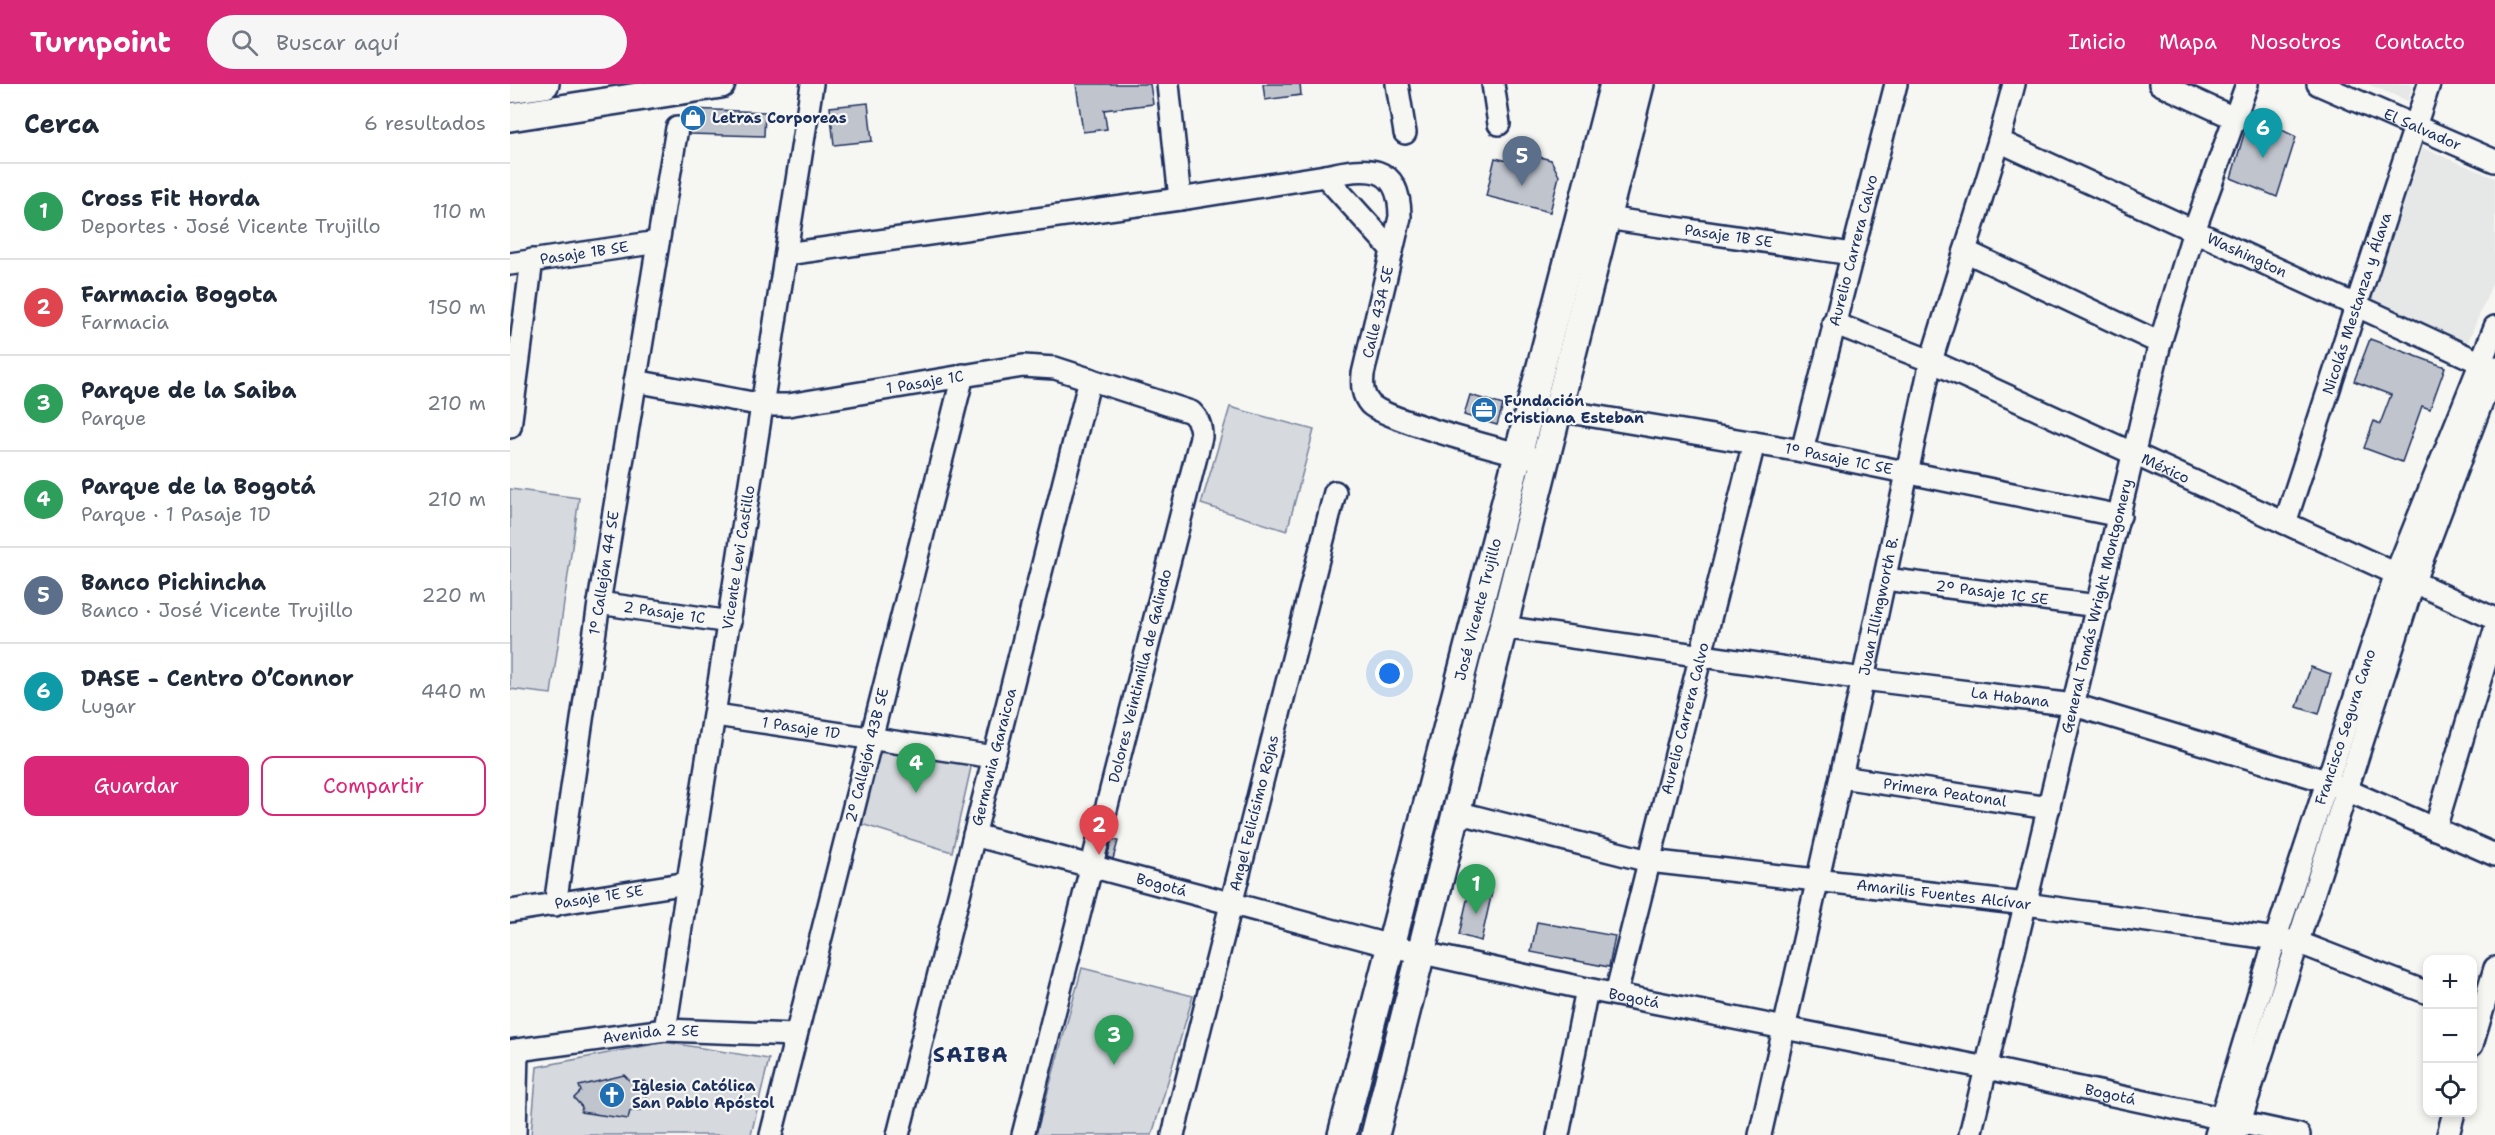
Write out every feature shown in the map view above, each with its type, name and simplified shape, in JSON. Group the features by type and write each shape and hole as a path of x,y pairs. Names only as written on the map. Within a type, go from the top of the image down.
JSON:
{"main road":[{"path":"510,89 545,84"},
{"path":"510,117 721,84"},
{"name":"José Vicente Trujillo","path":"1375,1135 1503,627 1532,458 1614,84"},
{"name":"José Vicente Trujillo","path":"1342,1135 1391,946 1532,458 1557,410 1640,84"}],"street":[{"name":"Vicente Levi Castillo","path":"665,1030 716,716 812,84"},
{"path":"1168,84 1180,199"},
{"path":"1397,84 1405,134"},
{"path":"1493,84 1499,124"},
{"name":"Aurelio Carrera Calvo","path":"1802,451 1896,84"},
{"name":"Juan Illingworth B.","path":"1760,1135 1886,579 1931,361 1999,141 2014,84"},
{"path":"2160,84 2234,118"},
{"name":"General Tomás Wright Montgomery","path":"1970,1135 2160,343 2194,231 2247,84"},
{"name":"El Salvador","path":"2318,84 2495,161"},
{"name":"Nicolás Mestanza y Álava","path":"2285,523 2429,84"},
{"name":"1º Callejón 44 SE","path":"555,905 599,603 677,128"},
{"name":"Washington","path":"1999,141 2491,367"},
{"path":"786,254 1180,199 1358,169 1369,169 1385,177 1394,186 1398,195 1400,218 1392,250"},
{"path":"1325,176 1392,250"},
{"name":"Pasaje 1B SE","path":"1606,219 1852,254"},
{"name":"Pasaje 1B SE","path":"510,264 658,242"},
{"name":"Calle 43A SE","path":"1392,250 1363,374 1365,395 1371,405 1380,412 1532,458"},
{"path":"1965,251 2160,343"},
{"path":"510,428 532,260"},
{"name":"México","path":"1833,323 1931,361 2495,619"},
{"name":"Francisco Segura Cano","path":"2228,1128 2275,940 2326,781 2404,577 2491,367 2495,327"},
{"name":"1 Pasaje 1C","path":"635,381 763,405 788,405 963,375 1041,366 1090,379 1191,412 1201,426"},
{"name":"2º Callejón 43B SE","path":"771,1135 963,375"},
{"name":"Germania Garaicoa","path":"898,1135 1090,379"},
{"name":"1° Pasaje 1C SE","path":"1557,410 1802,451 2120,516"},
{"name":"Dolores Veintimilla de Galindo","path":"1023,1135 1201,438 1201,426"},
{"name":"Aurelio Carrera Calvo","path":"1616,994 1754,443"},
{"name":"Angel Felicísimo Rojas","path":"1173,1135 1335,492"},
{"name":"Francisco Segura Cano","path":"2228,1128 2297,942 2347,789 2404,577"},
{"name":"2° Pasaje 1C SE","path":"1886,579 2098,606"},
{"name":"2 Pasaje 1C","path":"599,603 730,621"},
{"name":"La Habana","path":"1503,627 1863,679 2074,705 2326,781 2495,855"},
{"path":"2435,829 2495,630"},
{"name":"1 Pasaje 1D","path":"716,716 994,757"},
{"name":"Primera Peatonal","path":"1841,777 2049,808"},
{"name":"Amarilis Fuentes Alcívar","path":"1456,812 1649,861 2026,904 2297,942 2423,991"},
{"name":"Bogotá","path":"974,835 1421,953 1587,989 1987,1068 2228,1128 2299,1135"},
{"name":"Pasaje 1E SE","path":"510,911 688,883"},
{"path":"2477,1031 2495,968"},
{"path":"1558,1135 1587,989"},
{"name":"Avenida 2 SE","path":"514,1051 665,1030 795,1035"},
{"path":"514,1051 515,1135"},
{"path":"2448,1135 2453,1117"}],"shaded area":[{"path":"2368,84 2413,84 2408,101"},
{"path":"2423,148 2495,178 2495,277 2468,342 2371,300"},
{"path":"1230,407 1314,430 1287,531 1201,504"},
{"path":"510,489 579,498 551,694 510,689"},
{"path":"880,749 972,763 952,852 858,823"},
{"path":"1082,968 1193,996 1152,1135 1036,1135"},
{"path":"665,1042 769,1059 751,1135 531,1135 537,1067"}],"building":[{"path":"1076,84 1150,84 1153,104 1104,110 1107,129 1083,132"},
{"path":"1263,84 1300,84 1301,95 1265,100"},
{"path":"868,103 872,141 834,145 830,107"},
{"path":"689,109 765,112 764,136 689,134"},
{"path":"2250,114 2296,137 2277,197 2231,178"},
{"path":"1524,153 1551,160 1559,176 1550,212 1486,196 1495,158 1521,164"},
{"path":"2370,339 2445,367 2430,409 2422,406 2402,462 2364,448 2374,421 2380,424 2391,395 2354,381"},
{"name":"Fundación Cristiana Esteban","path":"1470,395 1503,405 1497,425 1464,415"},
{"path":"2311,667 2331,674 2319,714 2297,707"},
{"path":"1112,839 1118,841 1113,859 1107,857"},
{"path":"1470,887 1492,892 1481,941 1459,935"},
{"path":"1537,922 1615,936 1609,967 1531,952"},
{"name":"Iglesia Católica San Pablo Apóstol","path":"624,1075 631,1082 645,1081 648,1109 630,1111 628,1119 581,1112 582,1107 574,1098 581,1091 579,1086"}],"place":[{"name":"Letras Corporeas","path":"693,118"},
{"name":"DASE - Centro O’Connor","path":"2263,158"},
{"name":"Banco Pichincha","path":"1522,186"},
{"name":"Fundación Cristiana Esteban","path":"1484,410"},
{"name":"Parque de la Bogotá","path":"916,793"},
{"name":"Farmacia Bogota","path":"1099,855"},
{"name":"Cross Fit Horda","path":"1476,914"},
{"name":"Parque de la Saiba","path":"1114,1065"},
{"name":"Iglesia Católica San Pablo Apóstol","path":"612,1095"}],"district":[{"name":"SAIBA","path":"971,1055"}]}
